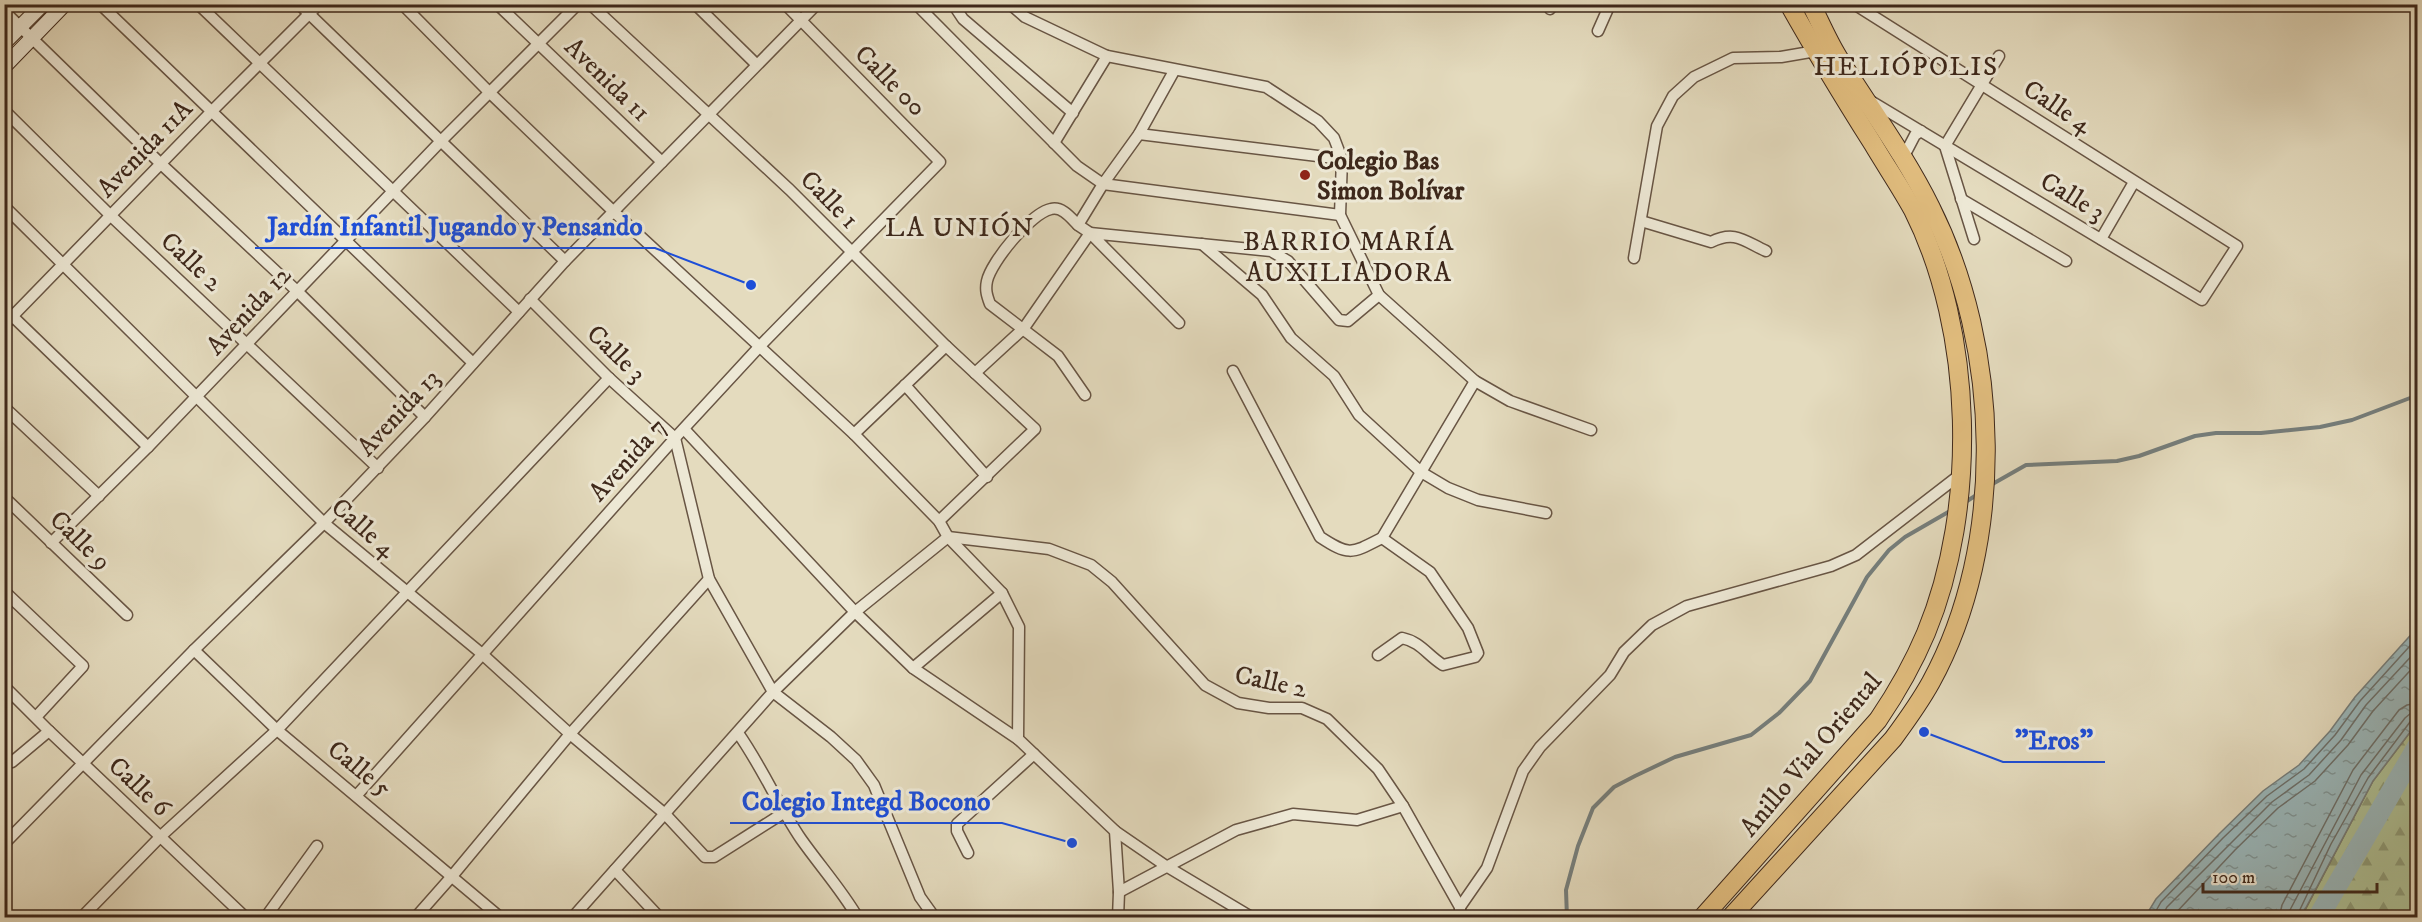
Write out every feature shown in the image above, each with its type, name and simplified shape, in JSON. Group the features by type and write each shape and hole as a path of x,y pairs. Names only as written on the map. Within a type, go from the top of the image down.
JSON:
{"highway":[{"name":"Anillo Vial Oriental","path":"1701,918 1878,720 1914,661 1927,631 1952,544 1962,473 1962,413 1958,352 1933,261 1913,211 1789,4"},
{"name":"Anillo Vial Oriental","path":"1730,918 1893,739 1915,709 1936,672 1950,640 1968,589 1983,519 1985,474 1983,400 1979,361 1970,316 1953,260 1932,208 1837,55 1815,6"}],"street":[{"path":"4,43 43,4"},
{"path":"4,67 65,4"},
{"path":"100,4 473,363"},
{"path":"198,4 519,312"},
{"path":"299,4 565,261"},
{"name":"Avenida 11A","path":"4,325 9,312 62,265 319,4"},
{"path":"402,4 489,93 614,212 854,434 939,521 948,537 1002,593 1019,627 1018,739"},
{"name":"Avenida 11","path":"497,4 662,162"},
{"name":"Avenida 12","path":"51,543 197,397 441,141 578,4"},
{"name":"Calle 1","path":"590,4 790,190 946,346 1035,429 987,477"},
{"path":"695,4 756,64"},
{"name":"Calle 00","path":"785,4 940,162"},
{"name":"Avenida 13","path":"4,844 194,650 324,524 425,417 565,261 817,4"},
{"path":"916,4 1077,166 1103,184 1341,215"},
{"path":"953,4 963,19 1073,113"},
{"path":"1010,4 1025,17 1107,56 1174,71 1266,87 1318,121 1334,138 1342,159 1341,215 1379,295 1475,381 1510,401 1591,430"},
{"path":"1598,31 1610,4"},
{"name":"Calle 4","path":"1854,4 2237,246 2202,300"},
{"path":"4,11 160,163 297,291 425,417"},
{"path":"1634,258 1657,126 1673,96 1694,77 1733,58 1781,57 1816,51"},
{"path":"1054,143 1107,56"},
{"path":"1974,239 1945,146 1999,56"},
{"path":"1078,225 1103,184 1139,134 1174,71"},
{"name":"Calle 3","path":"1865,98 2202,300"},
{"name":"Calle 2","path":"4,110 110,215 378,468"},
{"path":"1903,158 1915,135 1921,131"},
{"path":"1139,134 1342,159"},
{"name":"Avenida 7","path":"357,795 481,653 675,438 760,346 940,162"},
{"path":"2101,239 2134,182"},
{"path":"1961,199 2066,261"},
{"name":"Calle 4","path":"4,206 324,524 481,653 570,734 665,814 705,857 714,857 785,812"},
{"path":"1085,395 1058,357 1024,328 990,304 986,294 987,280 1004,251 1030,220 1051,208 1062,210 1090,233 1179,323"},
{"path":"1641,221 1712,242 1733,235 1766,251"},
{"path":"1090,233 1271,251 1288,261 1339,320 1348,321 1379,295"},
{"path":"975,373 1024,328 1090,233"},
{"path":"1202,244 1262,295 1291,338 1334,376 1359,415 1420,472 1448,488 1478,500 1546,513"},
{"name":"Calle 3","path":"530,299 609,378 675,438"},
{"path":"9,312 148,447"},
{"path":"854,434 946,346"},
{"path":"1233,371 1320,537 1341,551 1360,549 1382,538 1475,381"},
{"path":"81,918 161,836 277,730 609,378"},
{"path":"905,385 987,477 939,521"},
{"path":"4,407 99,496"},
{"path":"684,429 855,612 913,668 1018,739 1115,831 1241,914 1253,918"},
{"path":"675,438 709,579 773,692 831,737 856,760 874,785 920,897 935,918"},
{"path":"1460,912 1487,868 1523,771 1540,747 1610,675 1624,652 1652,625 1687,606 1831,566 1856,555 1962,473"},
{"name":"Calle 9","path":"5,498 127,615"},
{"path":"572,918 773,692 855,612 948,537"},
{"name":"Calle 2","path":"948,537 1048,549 1091,564 1112,582 1204,685 1238,703 1269,708 1302,708 1327,719 1378,769 1403,806 1460,912"},
{"path":"1378,655 1402,638 1419,643 1428,656 1443,665 1475,657 1478,653 1463,620 1430,572 1382,538"},
{"path":"415,918 570,734 709,579"},
{"path":"4,591 83,666 36,717"},
{"path":"913,668 1002,593"},
{"name":"Calle 5","path":"194,650 277,730 453,875 501,918"},
{"name":"Calle 6","path":"4,686 246,918"},
{"path":"4,763 12,762 49,731"},
{"path":"738,733 754,756 801,839 841,890 858,918"},
{"path":"968,853 957,831 957,824 1034,754"},
{"path":"1119,892 1236,831 1293,814 1357,820 1403,806"},
{"path":"1115,831 1119,892 1118,918"},
{"path":"265,918 317,846"},
{"path":"615,870 660,918"}],"green space":[{"path":"2417,723 2417,917 2301,918 2373,781"}],"water":[{"path":"2417,628 2417,723 2373,781 2301,917 2145,917 2156,899 2219,834 2263,791 2299,765 2330,731 2355,697"}],"waterway":[{"path":"1989,486 2026,465 2117,461 2139,456 2195,436 2320,427 2352,420 2418,395"},
{"path":"1964,503 1978,494"},
{"path":"1567,918 1566,890 1578,846 1593,808 1614,787 1635,776 1675,757 1751,735 1779,713 1810,681 1867,577 1889,550 1905,537 1950,511"},
{"path":"2318,918 2418,746"}],"place":[{"name":"Colegio Bas Simon Bolívar","path":"1305,175"},
{"name":"Jardín Infantil Jugando y Pensando","path":"751,285"},
{"name":"\"Eros\"","path":"1924,732"},
{"name":"Colegio Integd Bocono","path":"1072,843"}],"district":[{"name":"HELIÓPOLIS","path":"1906,66"},
{"name":"LA UNIÓN","path":"960,227"},
{"name":"BARRIO MARÍA AUXILIADORA","path":"1349,256"}]}
